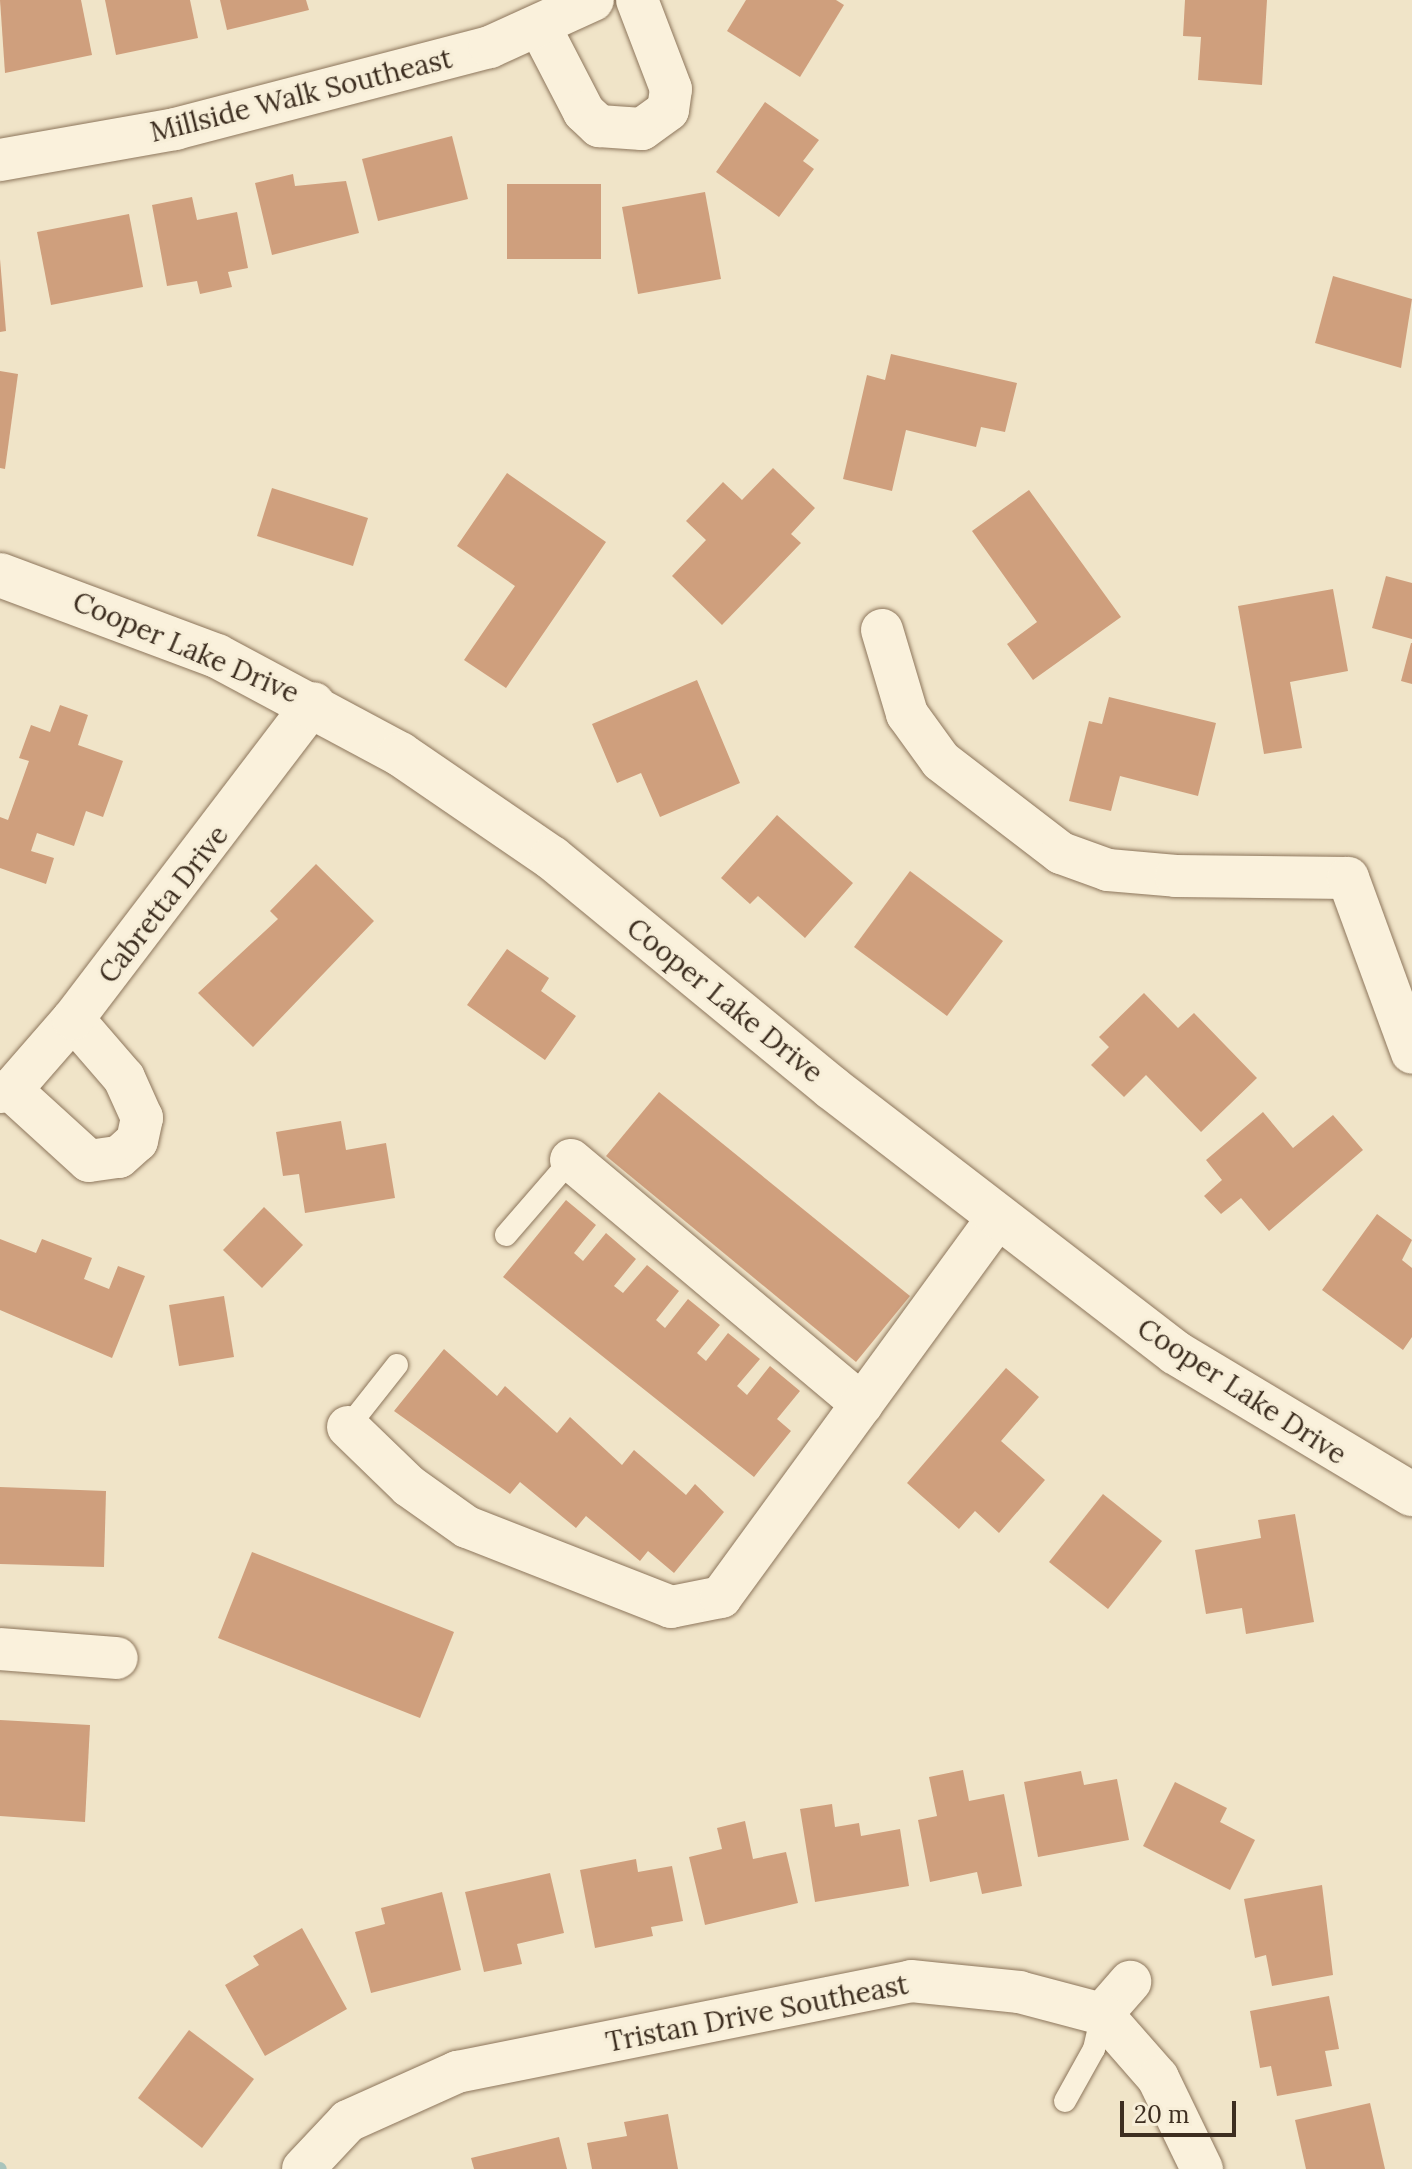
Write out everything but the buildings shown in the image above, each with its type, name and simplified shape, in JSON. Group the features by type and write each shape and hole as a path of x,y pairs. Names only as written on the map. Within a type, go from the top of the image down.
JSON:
{"street":[{"name":"Millside Walk Southeast","path":"0,160 175,129 541,29 593,0"},
{"path":"541,29 584,112 599,126 642,129 668,110 671,89 637,0"},
{"name":"Cooper Lake Drive","path":"0,575 138,622 314,703 508,826 998,1217 1176,1353 1412,1494"},
{"path":"882,630 907,714 941,761 1061,853 1108,870 1176,876 1348,878 1412,1053"},
{"name":"Cabretta Drive","path":"6,1091 73,1019 314,703"},
{"path":"6,1091 89,1161 119,1157 137,1141 142,1118 124,1078 73,1019"},
{"path":"571,1160 862,1404"},
{"path":"348,1427 409,1486 467,1527 671,1607 689,1608 721,1597 998,1217"},
{"path":"0,1649 117,1658"},
{"name":"Tristan Drive Southeast","path":"303,2169 348,2121 457,2072 911,1981 1019,1992 1102,2014"},
{"path":"1130,1982 1102,2014 1158,2078 1202,2169"}],"lane":[{"path":"506,1235 571,1160"},
{"path":"348,1427 397,1365"},
{"path":"1065,2101 1094,2049 1102,2014"}]}
